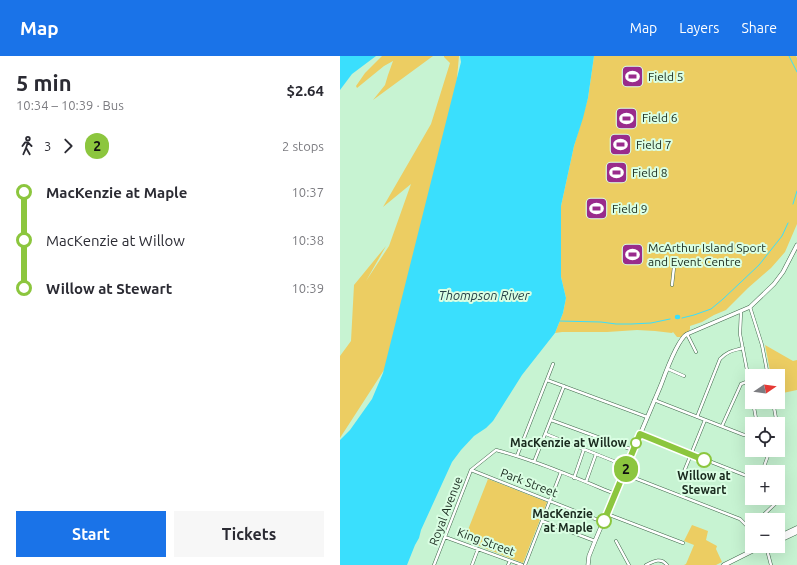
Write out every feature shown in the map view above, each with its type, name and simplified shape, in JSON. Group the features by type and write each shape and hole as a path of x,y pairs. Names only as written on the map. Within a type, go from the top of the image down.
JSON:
{"main road":[{"path":"785,534 797,528"},
{"path":"785,538 797,532"},
{"path":"724,565 748,553"}],"street":[{"path":"587,565 654,400 683,337 750,307 774,284 797,245"},
{"path":"672,285 674,267"},
{"path":"750,307 762,345 767,369"},
{"path":"741,311 740,334 747,369"},
{"path":"687,334 696,352"},
{"path":"697,416 720,359 730,351 743,348"},
{"path":"553,364 517,456 615,494"},
{"path":"668,369 684,376"},
{"path":"547,380 647,418"},
{"path":"722,426 741,384 745,382"},
{"path":"534,462 564,386"},
{"path":"654,400 745,435"},
{"path":"551,420 633,450"},
{"path":"683,474 706,420"},
{"path":"546,434 627,467"},
{"path":"640,434 745,475"},
{"path":"574,478 584,449"},
{"name":"Royal Avenue","path":"434,565 471,470 496,450 517,456"},
{"path":"586,482 596,454"},
{"name":"Park Street","path":"471,470 604,522"},
{"path":"525,565 561,472"},
{"path":"624,474 740,519 745,524"},
{"path":"765,513 774,505"},
{"path":"607,514 683,544"},
{"path":"542,521 596,541"},
{"name":"King Street","path":"445,537 522,565"},
{"path":"616,541 629,565"},
{"path":"472,565 478,549"},
{"path":"768,553 771,565"},
{"path":"646,565 656,560 661,560 667,565"},
{"path":"508,565 510,561"}],"shaded area":[{"path":"382,56 433,56 373,100 385,85 393,61 384,66 357,88 356,86 365,73"},
{"path":"444,56 459,56 455,100 408,333 340,438 340,356 351,341 354,285 386,246 366,281 389,246 411,184 383,207 431,124 450,63"},
{"path":"594,56 796,56 797,58 797,224 785,252 771,268 726,310 702,322 690,326 686,337 677,337 673,332 637,330 555,333 563,313 566,298 561,277 561,206 574,146 588,98"},
{"path":"765,345 793,361 797,360 797,390 785,393 785,369 770,369"},
{"path":"488,479 547,502 523,563 464,540"},
{"path":"692,525 708,531 706,540 717,546 716,549 722,562 716,565 684,565 686,564 694,545 684,541"}],"water":[{"path":"340,56 376,56 352,74 340,90"},
{"name":"Thompson River","path":"460,56 594,56 588,98 574,146 561,206 561,277 566,298 563,313 555,333 522,375 493,421 474,436 452,462 407,565 340,565 340,440 350,430 372,399 383,373 461,62"}],"waterway":[{"path":"789,56 797,72"},
{"path":"793,204 797,191"},
{"path":"682,318 711,309 723,299 759,265 782,236 788,223"},
{"path":"559,321 631,324 651,323 670,319"}],"bus line":[{"name":"2","path":"604,521 640,434 704,460"}],"place":[{"name":"Field 5","path":"632,77"},
{"name":"Field 6","path":"627,118"},
{"name":"Field 7","path":"621,145"},
{"name":"Field 8","path":"617,173"},
{"name":"Field 9","path":"597,209"},
{"name":"McArthur Island Sport and Event Centre","path":"632,255"},
{"name":"MacKenzie at Willow","path":"636,443"},
{"name":"Willow at Stewart","path":"704,460"},
{"name":"MacKenzie at Maple","path":"604,521"}]}
